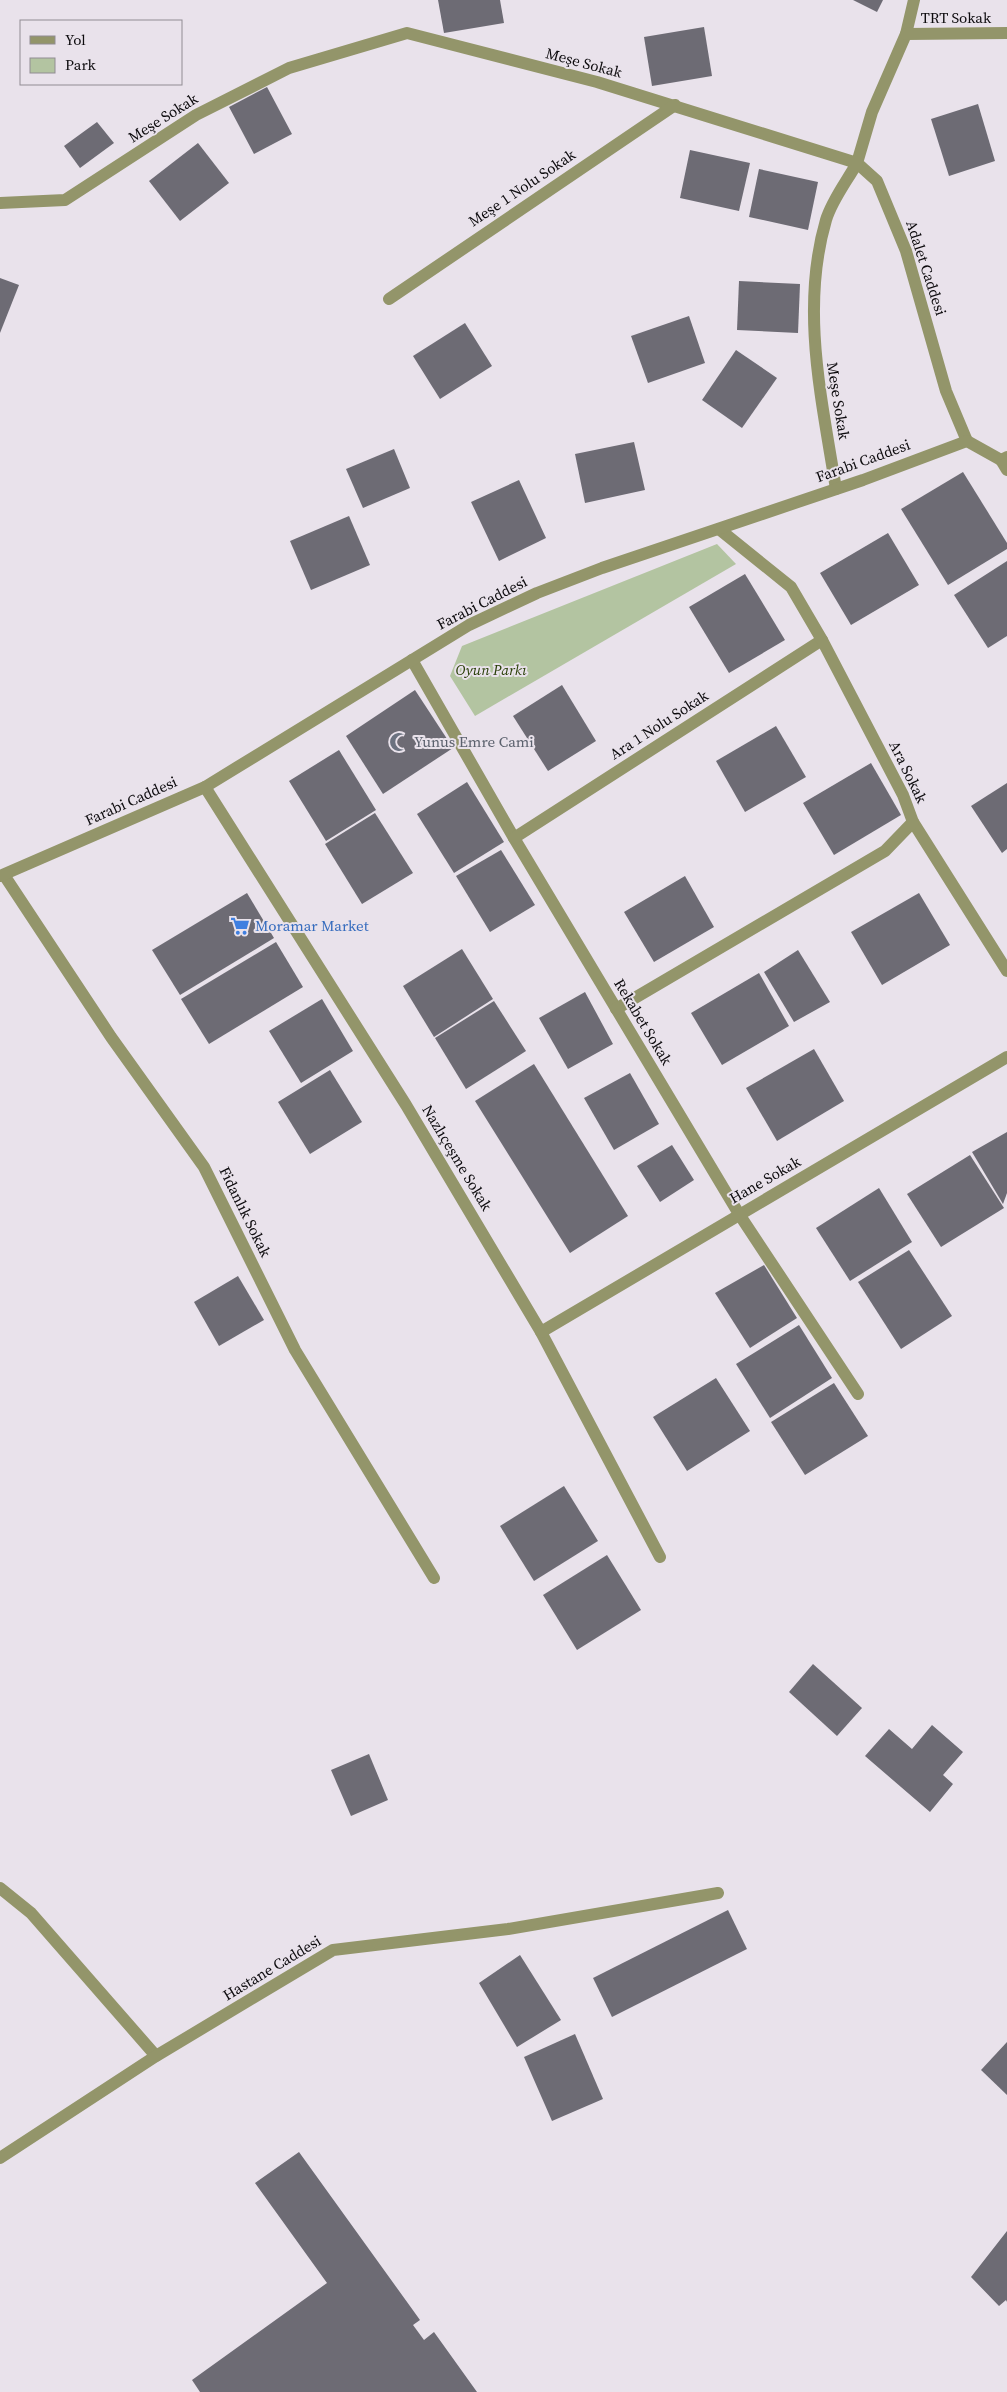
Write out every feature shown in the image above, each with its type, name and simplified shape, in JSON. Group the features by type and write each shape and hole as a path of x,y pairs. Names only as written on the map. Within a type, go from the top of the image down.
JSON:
{"street":[{"path":"857,163 872,112 906,34 914,0"},
{"name":"Meşe Sokak","path":"0,203 66,200 196,115 289,68 407,33 597,82 857,163 826,218 815,276 814,350 836,489"},
{"name":"TRT Sokak","path":"906,34 1007,34"},
{"name":"Meşe 1 Nolu Sokak","path":"388,299 675,105"},
{"name":"Adalet Caddesi","path":"857,163 877,181 906,250 946,391 966,441"},
{"path":"966,441 1005,462"},
{"name":"Farabi Caddesi","path":"2,876 205,787 469,625 537,593 836,489 966,441"},
{"name":"Ara Sokak","path":"616,1009 885,851 913,822 903,795 822,640 790,587 719,529"},
{"name":"Ara 1 Nolu Sokak","path":"514,838 822,640"},
{"name":"Rekabet Sokak","path":"412,660 514,838 739,1214 858,1394"},
{"name":"Nazlıçeşme Sokak","path":"205,787 406,1105 541,1332 660,1557"},
{"path":"913,822 1007,971"},
{"name":"Fidanlık Sokak","path":"2,876 111,1037 204,1167 295,1350 434,1578"},
{"name":"Hane Sokak","path":"541,1332 1007,1057"},
{"path":"0,1888 30,1913 156,2056"},
{"name":"Hastane Caddesi","path":"0,2158 156,2056 333,1950 508,1929 718,1893"}],"green space":[{"name":"Oyun Parkı","path":"717,544 736,564 475,716 450,676 462,646"}],"building":[{"path":"438,0 500,0 504,23 444,33"},
{"path":"853,0 883,0 877,12"},
{"path":"704,27 712,76 652,86 644,37"},
{"path":"267,87 292,134 254,154 229,107"},
{"path":"978,104 995,161 949,176 931,119"},
{"path":"97,122 114,143 80,168 64,146"},
{"path":"198,143 229,183 180,221 149,181"},
{"path":"690,150 750,163 739,211 680,198"},
{"path":"759,169 818,182 808,230 749,217"},
{"path":"0,278 19,285 0,333"},
{"path":"739,281 800,284 798,333 737,330"},
{"path":"689,316 705,363 648,383 631,336"},
{"path":"465,323 492,366 440,399 413,356"},
{"path":"736,350 777,378 742,428 702,400"},
{"path":"634,442 645,490 585,503 575,454"},
{"path":"394,449 410,488 363,508 346,469"},
{"path":"963,472 1007,543 1007,549 948,585 901,509"},
{"path":"519,480 546,538 499,561 471,502"},
{"path":"349,516 370,565 311,590 290,541"},
{"path":"888,533 919,585 851,625 820,573"},
{"path":"1007,561 1007,636 988,648 954,595"},
{"path":"745,574 785,640 729,673 689,607"},
{"path":"562,685 596,741 548,771 513,716"},
{"name":"Yunus Emre Cami","path":"415,690 453,748 383,794 346,736"},
{"path":"776,726 806,777 745,812 716,761"},
{"path":"339,750 376,810 326,841 289,781"},
{"path":"871,763 901,815 834,855 803,803"},
{"path":"467,782 504,842 454,873 417,814"},
{"path":"1007,783 1007,849 1002,853 971,806"},
{"path":"375,813 413,873 362,904 325,844"},
{"path":"501,850 535,905 490,932 456,876"},
{"path":"685,876 714,927 654,962 624,912"},
{"path":"247,893 274,938 180,995 152,950"},
{"path":"919,893 950,945 882,985 851,932"},
{"path":"276,942 303,987 209,1044 181,999"},
{"path":"462,949 493,999 434,1037 403,986"},
{"path":"798,950 830,1002 794,1022 764,972"},
{"path":"759,973 789,1026 722,1065 691,1013"},
{"path":"585,992 613,1044 568,1069 539,1018"},
{"path":"322,999 353,1051 301,1083 269,1031"},
{"path":"494,1001 526,1051 466,1089 435,1038"},
{"path":"814,1049 844,1101 777,1141 746,1088"},
{"path":"534,1064 628,1216 570,1253 475,1101"},
{"path":"330,1070 362,1122 310,1154 278,1102"},
{"path":"630,1073 659,1124 614,1150 584,1098"},
{"path":"1007,1132 1007,1193 1003,1204 972,1152"},
{"path":"672,1145 694,1180 660,1202 637,1166"},
{"path":"970,1155 1004,1208 941,1247 907,1194"},
{"path":"879,1188 912,1242 850,1281 816,1228"},
{"path":"909,1250 952,1316 901,1349 858,1282"},
{"path":"764,1265 797,1318 750,1348 715,1293"},
{"path":"238,1276 264,1320 219,1346 194,1302"},
{"path":"799,1325 832,1378 770,1418 736,1364"},
{"path":"716,1378 750,1431 687,1471 653,1417"},
{"path":"834,1383 868,1436 805,1475 771,1422"},
{"path":"564,1486 598,1541 534,1581 500,1526"},
{"path":"607,1555 641,1610 577,1650 543,1595"},
{"path":"813,1664 862,1708 837,1736 789,1692"},
{"path":"932,1725 963,1752 943,1775 953,1784 930,1812 865,1756 889,1729 912,1749"},
{"path":"369,1754 388,1800 351,1816 331,1770"},
{"path":"728,1910 747,1949 612,2017 593,1978"},
{"path":"520,1955 561,2020 517,2047 479,1983"},
{"path":"575,2034 603,2099 552,2121 524,2057"},
{"path":"1007,2042 1007,2095 981,2070"},
{"path":"299,2152 420,2320 413,2325 424,2340 434,2332 477,2392 200,2392 192,2380 327,2283 255,2183"},
{"path":"1007,2231 1007,2302 1006,2300 999,2306 971,2277"}],"place":[{"name":"Yunus Emre Cami","path":"399,742"},
{"name":"Moramar Market","path":"240,926"}]}
